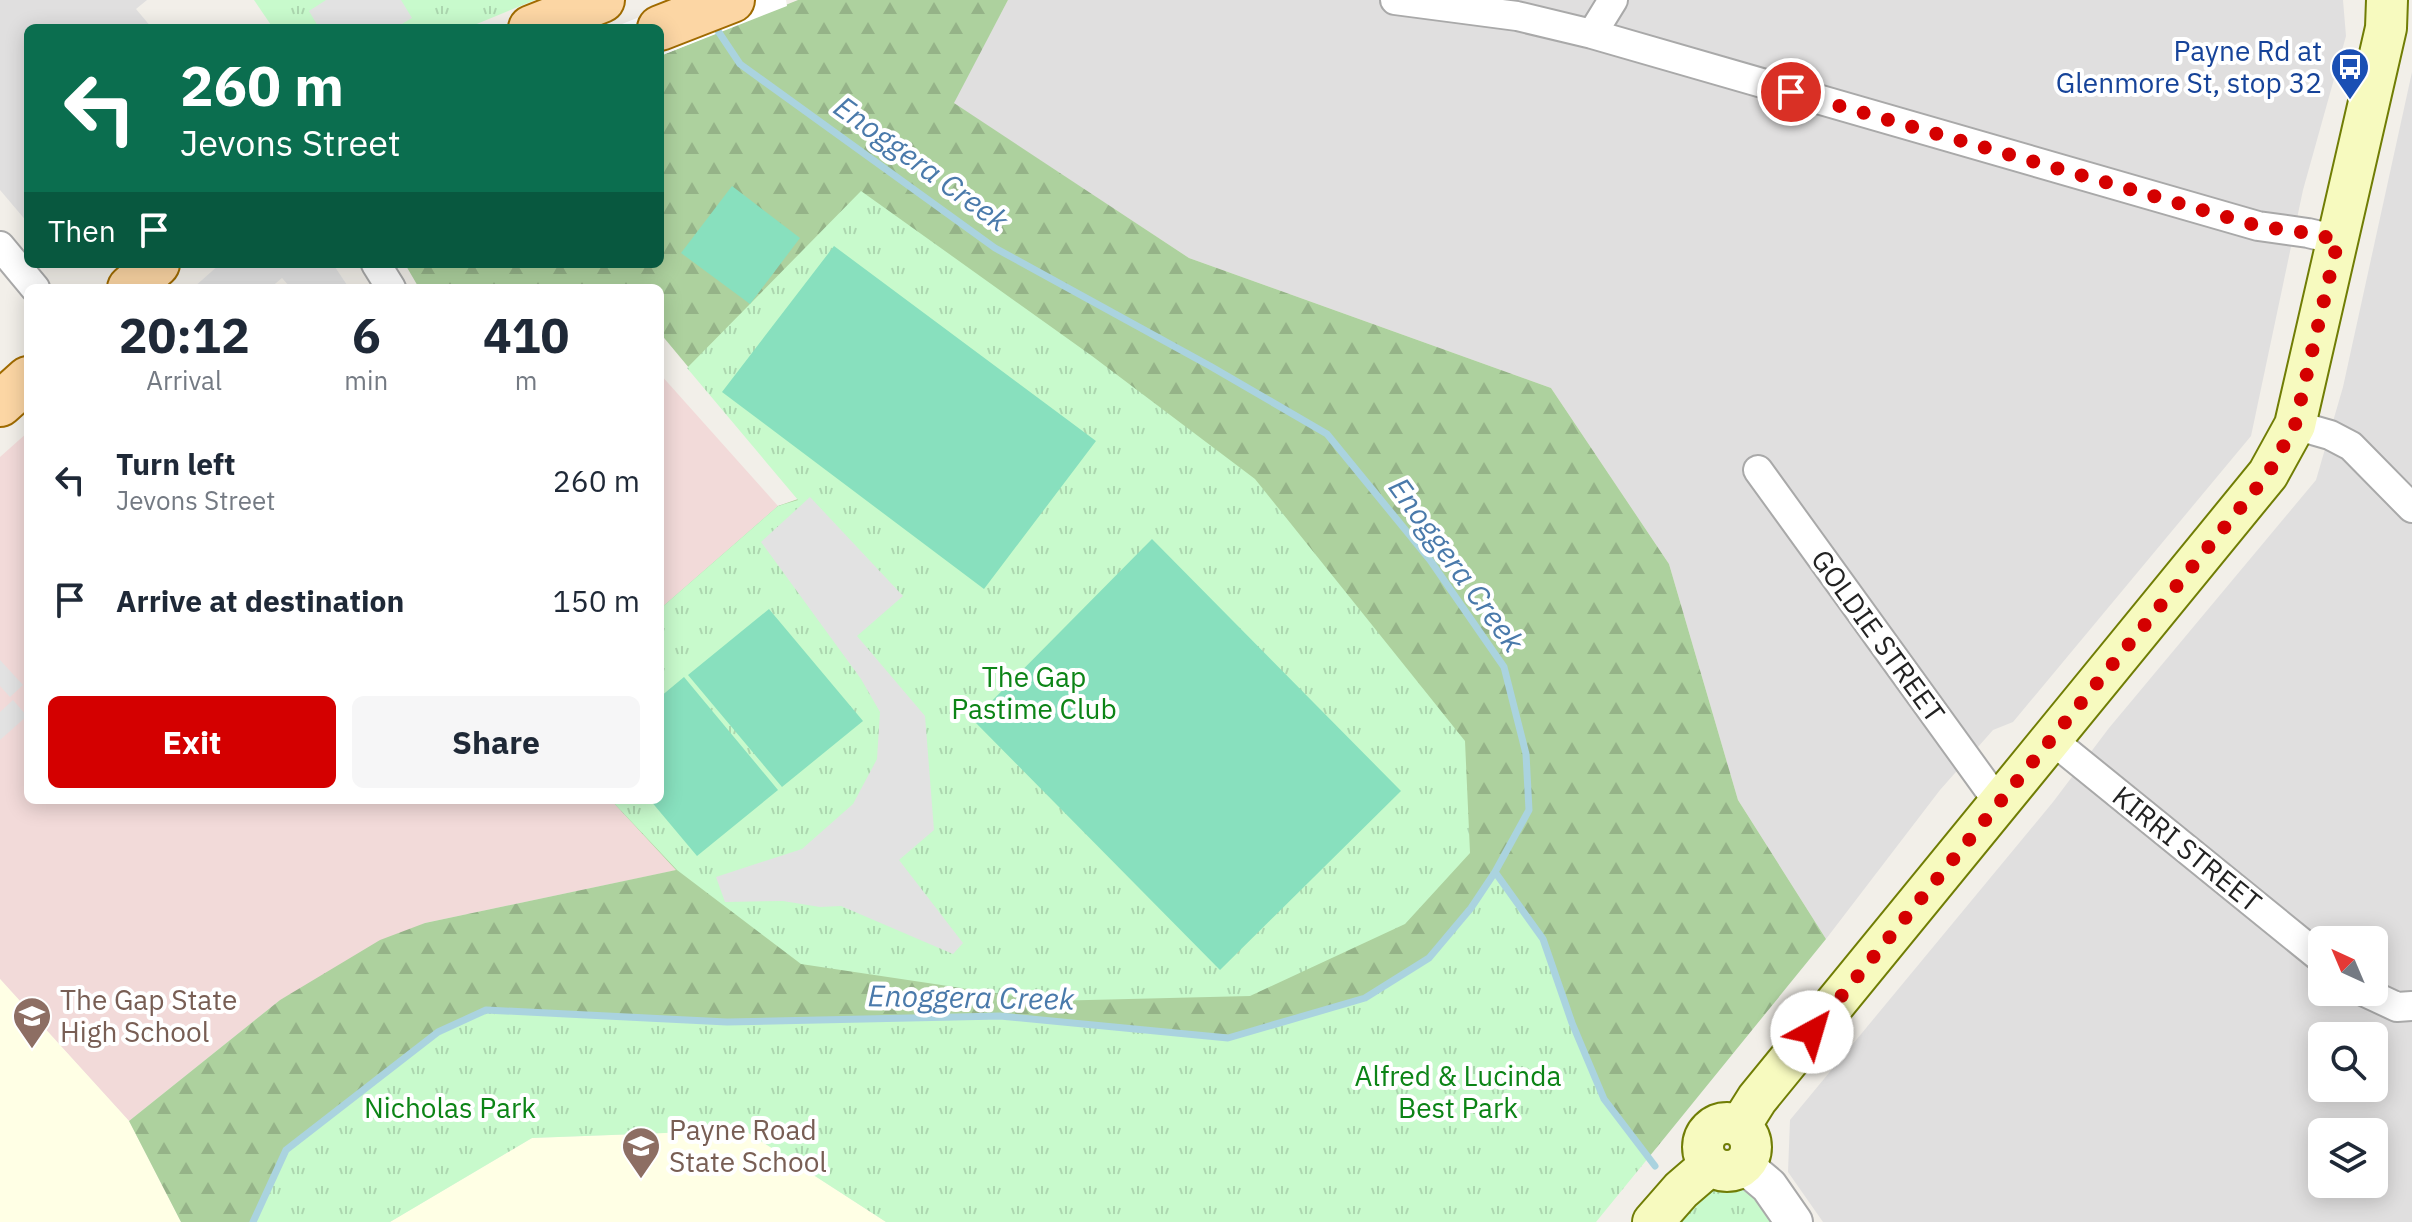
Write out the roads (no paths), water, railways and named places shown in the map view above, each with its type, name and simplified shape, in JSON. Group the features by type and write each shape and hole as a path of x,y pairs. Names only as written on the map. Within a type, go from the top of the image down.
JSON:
{"main road":[{"path":"546,22 602,0"},
{"path":"664,26 732,0"},
{"path":"1653,1222 1681,1190 1732,1152 1757,1099 2268,474 2295,425 2338,240 2395,19"},
{"path":"134,284 152,268"},
{"path":"0,404 24,383"}],"street":[{"path":"1395,0 1517,16 1592,34 2258,226 2338,240"},
{"path":"1592,34 1613,0"},
{"path":"0,246 32,284"},
{"path":"2295,425 2330,435 2351,446 2412,508"},
{"name":"GOLDIE STREET","path":"1758,470 1988,788 2001,801"},
{"name":"KIRRI STREET","path":"2051,739 2308,948"},
{"path":"2388,1003 2397,1007 2412,1006"},
{"path":"1732,1152 1769,1186 1794,1222"}],"waterway":[{"name":"Enoggera Creek","path":"253,1222 286,1150 438,1032 486,1010 727,1022 1000,1016 1228,1038 1365,998 1429,958 1471,908 1529,810 1526,754 1504,667 1430,560 1327,434 995,248 740,64 712,22"},
{"path":"1495,872 1543,939 1572,1023 1604,1099 1655,1166"}],"place":[{"name":"Payne Rd at Glenmore St, stop 32","path":"2350,101"},
{"name":"The Gap State High School","path":"32,1050"},
{"name":"Payne Road State School","path":"641,1180"}],"park label":[{"name":"The Gap Pastime Club","path":"1034,693"},
{"name":"Alfred & Lucinda Best Park","path":"1458,1092"},
{"name":"Nicholas Park","path":"450,1108"}]}
